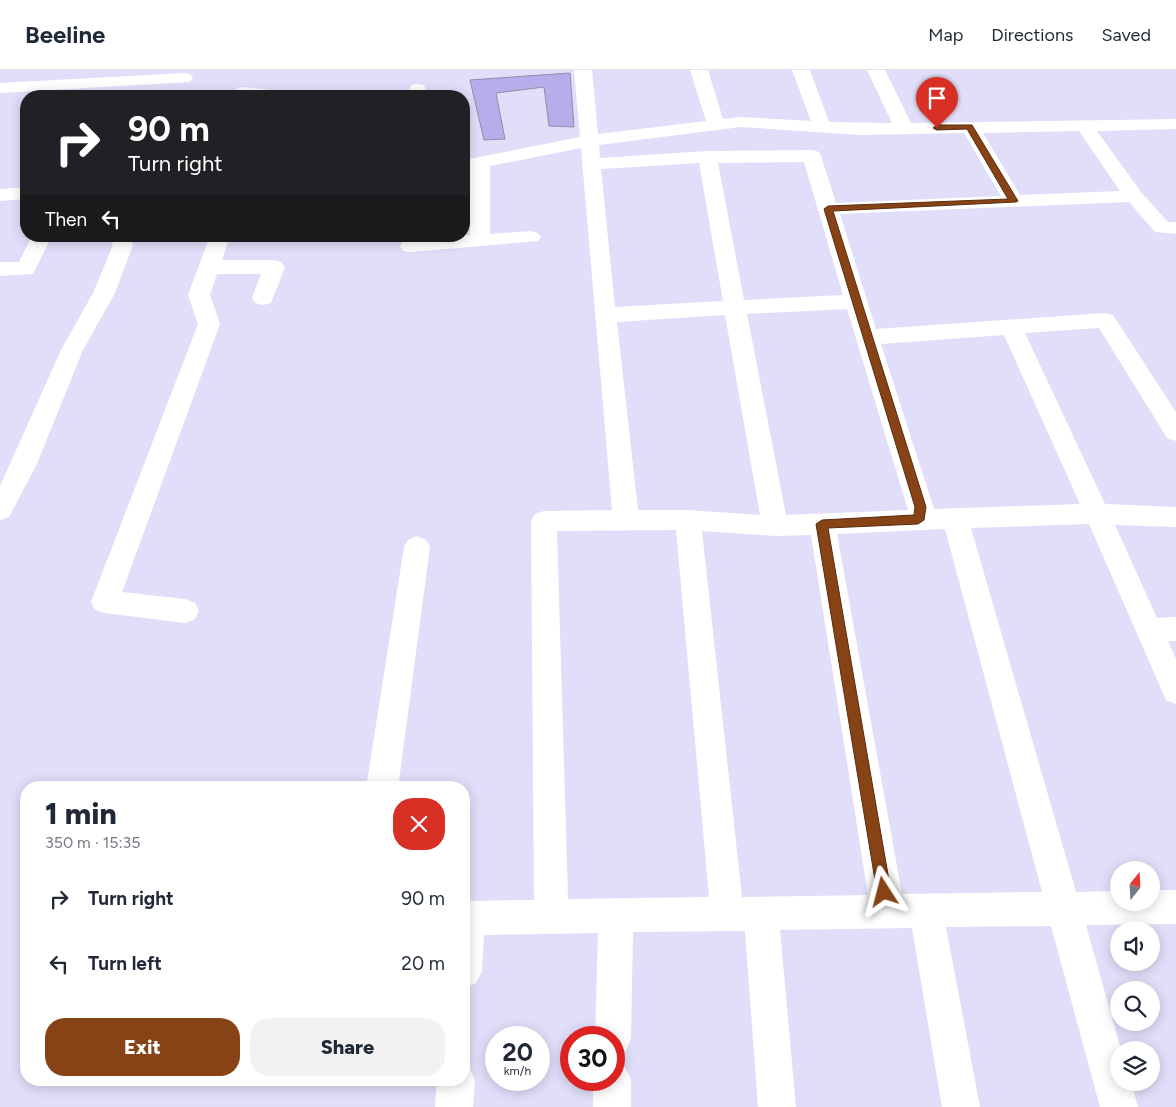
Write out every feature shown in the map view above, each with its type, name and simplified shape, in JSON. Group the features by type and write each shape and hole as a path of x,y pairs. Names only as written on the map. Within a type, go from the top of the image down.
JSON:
{"street":[{"path":"26,87 32,70"},
{"path":"583,70 604,315 626,522"},
{"path":"699,70 716,125"},
{"path":"801,70 822,127"},
{"path":"876,70 904,128"},
{"path":"0,88 184,78"},
{"path":"480,241 472,164 589,140 741,122 822,127 904,128 1176,124"},
{"path":"1084,125 1134,196 1169,228 1176,250"},
{"path":"970,127 1014,201"},
{"path":"591,164 706,157 812,156 921,507 918,520"},
{"path":"706,157 775,526"},
{"path":"0,195 20,193"},
{"path":"828,209 1134,196"},
{"path":"470,242 531,237"},
{"path":"0,269 26,269 39,242"},
{"path":"0,510 23,466 72,350 104,293 123,246 121,242"},
{"path":"186,611 104,602 209,324 199,295 218,242"},
{"path":"410,246 466,242"},
{"path":"209,267 274,267 263,298"},
{"path":"604,315 856,301"},
{"path":"867,337 1105,320 1176,432"},
{"path":"1011,326 1176,691"},
{"path":"551,916 544,521 626,522 688,520 775,526 1097,514 1176,517"},
{"path":"955,518 1118,1107"},
{"path":"688,520 744,914 777,1107"},
{"path":"822,524 888,912"},
{"path":"383,781 417,547"},
{"path":"1149,630 1176,629"},
{"path":"470,918 1176,907"},
{"path":"926,911 961,1107"},
{"path":"613,1026 616,916"},
{"path":"454,1107 456,1086"},
{"path":"612,1091 612,1107"}],"building":[{"path":"570,73 574,127 549,126 544,87 496,93 505,139 484,140 470,80"}],"route":[{"path":"884,892 822,524 918,520 921,507 828,209 1014,201 970,127 937,128"}]}
